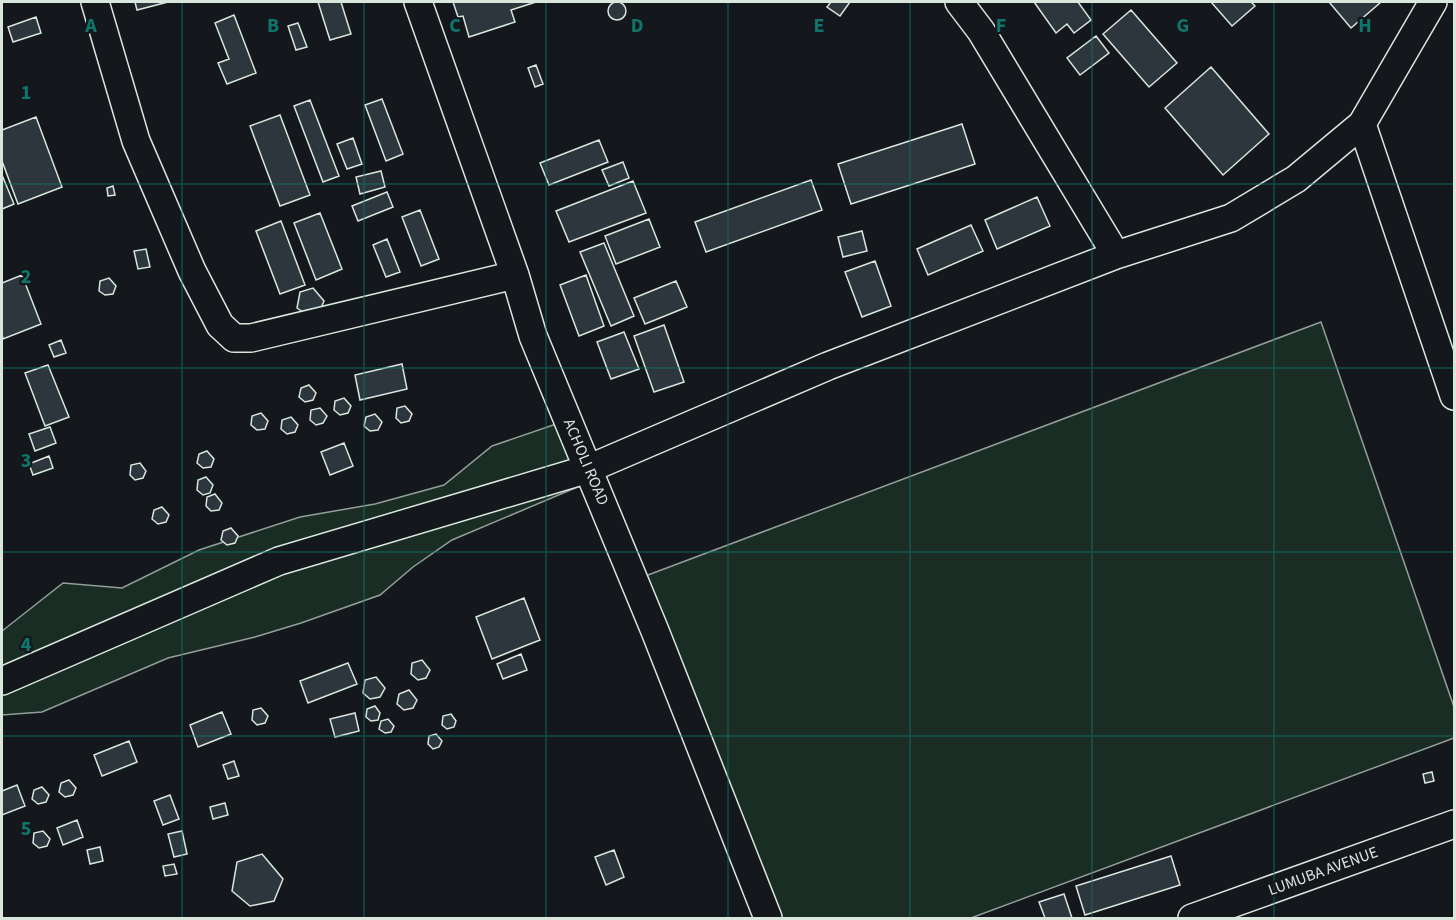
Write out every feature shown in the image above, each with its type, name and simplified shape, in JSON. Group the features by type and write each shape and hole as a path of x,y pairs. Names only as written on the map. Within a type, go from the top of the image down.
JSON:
{"street":[{"path":"95,2 136,141 192,271 220,325 234,338 252,338 515,275"},
{"name":"ACHOLI ROAD","path":"418,2 515,275 533,336 651,620 768,918"},
{"path":"959,2 981,31 1116,255"},
{"path":"2,681 279,561 588,470 828,366 1116,255 1231,218 1296,179 1362,124 1433,2"},
{"path":"1362,124 1455,396"},
{"name":"LUMUBA AVENUE","path":"1192,918 1455,824"}],"green space":[{"path":"1321,322 1454,707 1454,738 971,918 762,918 640,578"},
{"path":"565,421 587,483 452,540 413,567 380,595 255,637 168,658 42,712 2,715 2,631 63,583 122,588 199,550 300,517 375,504 444,485 492,446"}],"building":[{"path":"135,2 168,2 137,10"},
{"path":"318,2 341,2 351,34 330,40"},
{"path":"453,2 536,2 511,10 515,22 469,37 463,16 458,17"},
{"path":"613,2 621,2 626,7 624,18 613,20 608,15 608,7"},
{"path":"831,2 850,2 840,16 827,7"},
{"path":"1034,2 1078,2 1091,20 1074,33 1067,24 1056,33"},
{"path":"1211,2 1251,2 1255,6 1232,26"},
{"path":"1329,2 1381,2 1351,28"},
{"path":"1131,10 1177,63 1149,87 1103,34"},
{"path":"234,15 256,73 227,84 218,63 229,59 215,23"},
{"path":"36,17 41,33 13,42 8,27"},
{"path":"298,23 307,47 296,50 288,26"},
{"path":"1096,36 1109,53 1080,75 1067,58"},
{"path":"536,65 543,84 535,87 528,68"},
{"path":"1211,67 1269,134 1223,175 1165,108"},
{"path":"382,99 403,154 386,161 365,105"},
{"path":"310,100 339,176 323,182 294,106"},
{"path":"280,115 310,195 280,206 250,126"},
{"path":"36,117 62,187 18,204 2,161 2,130"},
{"path":"962,124 975,164 851,204 838,164"},
{"path":"353,138 362,164 347,169 337,144"},
{"path":"599,140 608,162 549,185 540,163"},
{"path":"623,162 629,178 609,186 602,170"},
{"path":"381,171 385,187 360,194 356,177"},
{"path":"2,175 14,204 2,209"},
{"path":"811,180 822,210 706,252 695,222"},
{"path":"633,181 646,213 569,242 556,211"},
{"path":"113,186 115,195 108,196 107,188"},
{"path":"387,192 393,207 358,221 352,206"},
{"path":"1037,197 1050,226 997,249 985,220"},
{"path":"420,210 439,259 421,266 402,217"},
{"path":"320,213 342,269 316,280 294,223"},
{"path":"649,219 660,247 616,264 605,236"},
{"path":"281,221 305,285 280,294 256,231"},
{"path":"971,225 983,251 928,275 917,249"},
{"path":"862,231 867,251 843,257 838,237"},
{"path":"387,239 400,272 386,277 373,245"},
{"path":"604,243 634,316 611,326 580,252"},
{"path":"146,249 150,267 138,269 134,251"},
{"path":"875,261 891,306 862,317 845,272"},
{"path":"22,275 41,324 3,339 2,283"},
{"path":"586,275 604,326 579,336 560,285"},
{"path":"109,278 116,286 113,294 105,295 99,291 100,281"},
{"path":"676,281 687,307 645,324 634,298"},
{"path":"313,288 324,301 319,313 307,315 297,308 300,292"},
{"path":"664,325 684,382 654,392 634,336"},
{"path":"624,332 639,369 611,379 597,342"},
{"path":"61,340 66,353 54,357 49,345"},
{"path":"402,364 407,389 360,400 355,375"},
{"path":"48,365 69,417 45,426 25,373"},
{"path":"309,385 316,393 313,400 305,402 299,397 301,388"},
{"path":"344,398 351,406 348,413 340,415 334,410 335,401"},
{"path":"405,406 412,414 409,421 401,423 396,418 397,408"},
{"path":"320,408 327,416 323,423 316,425 310,420 311,410"},
{"path":"261,413 268,421 265,429 257,430 251,425 252,416"},
{"path":"375,414 382,422 378,430 370,431 364,426 366,417"},
{"path":"291,417 298,425 295,432 287,434 281,429 282,420"},
{"path":"50,427 56,443 35,451 29,434"},
{"path":"344,443 353,466 330,475 321,452"},
{"path":"207,451 214,459 211,467 203,468 197,463 199,454"},
{"path":"49,456 53,468 33,475 29,464"},
{"path":"140,463 146,471 143,478 135,480 130,475 131,465"},
{"path":"206,477 213,485 210,493 203,495 197,490 198,480"},
{"path":"215,494 222,503 219,510 211,511 206,506 207,497"},
{"path":"162,507 169,515 166,522 158,524 152,519 154,510"},
{"path":"231,528 238,536 235,543 227,545 221,540 223,531"},
{"path":"524,598 540,640 492,659 476,617"},
{"path":"521,654 527,670 503,679 497,664"},
{"path":"422,660 430,670 426,678 418,680 411,674 412,663"},
{"path":"348,663 357,684 308,703 300,681"},
{"path":"376,677 385,688 380,697 370,699 363,693 365,680"},
{"path":"409,690 417,700 413,708 404,710 397,704 399,694"},
{"path":"375,706 380,713 378,720 371,721 366,717 367,709"},
{"path":"261,708 268,716 265,723 257,725 252,720 253,710"},
{"path":"222,712 231,734 198,747 190,725"},
{"path":"355,713 359,731 335,737 330,719"},
{"path":"451,714 456,721 454,727 447,729 442,725 443,716"},
{"path":"388,719 394,726 391,732 385,733 379,729 381,721"},
{"path":"436,734 442,741 439,747 433,749 428,744 429,736"},
{"path":"129,741 137,762 102,776 94,755"},
{"path":"234,761 239,776 228,779 223,765"},
{"path":"1432,772 1434,781 1425,783 1423,774"},
{"path":"69,780 76,788 73,795 65,797 59,792 61,783"},
{"path":"17,785 25,806 2,815 2,791"},
{"path":"42,787 49,795 46,802 38,804 32,799 34,790"},
{"path":"170,795 179,819 163,825 154,801"},
{"path":"225,803 228,815 213,819 210,807"},
{"path":"77,820 83,837 63,845 57,828"},
{"path":"43,831 50,839 47,846 39,848 33,843 34,833"},
{"path":"182,831 187,854 174,857 168,834"},
{"path":"100,847 103,861 90,864 87,850"},
{"path":"614,850 624,877 606,885 595,857"},
{"path":"262,854 283,879 274,901 250,906 232,891 237,862"},
{"path":"1171,856 1180,885 1085,915 1076,886"},
{"path":"174,864 177,874 165,876 163,866"},
{"path":"1064,894 1072,918 1045,918 1039,902"}]}
